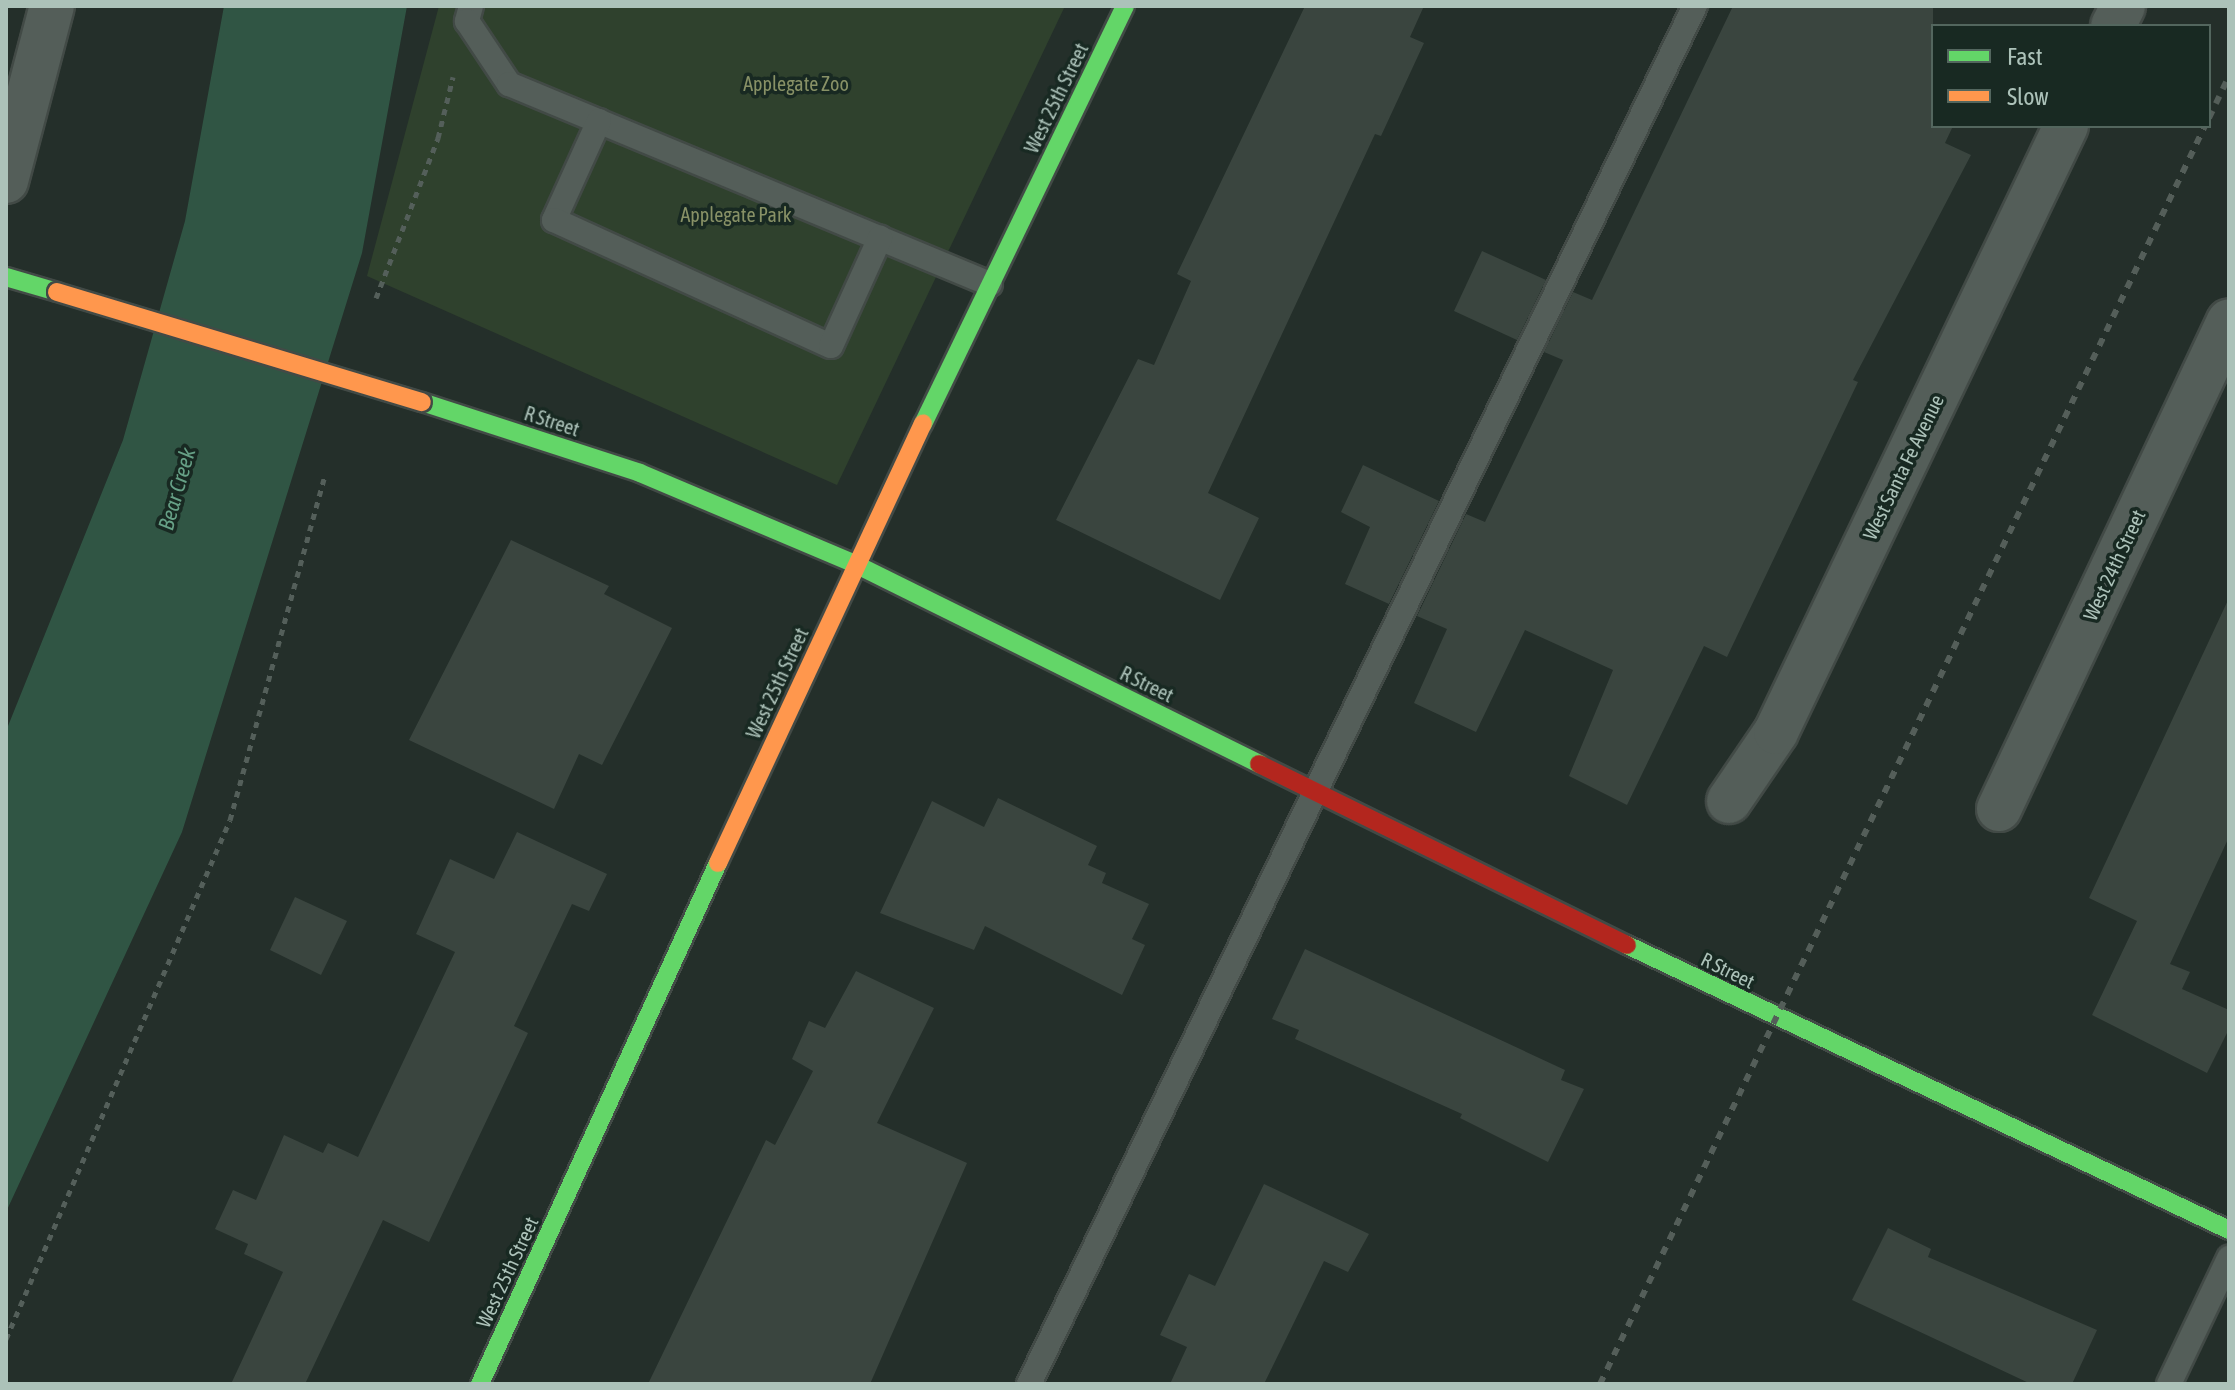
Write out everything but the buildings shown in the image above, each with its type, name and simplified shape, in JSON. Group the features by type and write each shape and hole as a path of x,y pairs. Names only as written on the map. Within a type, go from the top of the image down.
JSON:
{"street":[{"path":"6,181 52,6"},
{"name":"West 25th Street","path":"480,1384 855,564 1125,6"},
{"path":"2114,24 2123,6"},
{"name":"West Santa Fe Avenue","path":"1729,801 1776,732 2065,128"},
{"name":"R Street","path":"6,277 422,402 640,473 855,564 1776,1019 2229,1230"},
{"name":"West 24th Street","path":"1999,809 2229,321"}],"lane":[{"path":"1029,1384 1695,6"},
{"path":"469,14 509,84 990,284"},
{"path":"599,121 554,220 831,346 880,238"},
{"path":"2169,1384 2229,1258"}],"path":[{"path":"376,298 438,138 469,14"},
{"path":"6,1339 230,820 324,478"}],"green space":[{"name":"Applegate Park","path":"439,6 1065,6 837,485 367,276"}],"water":[{"name":"Bear Creek","path":"224,6 407,6 362,253 182,832 6,1212 6,731 123,440 185,221"}],"railway":[{"path":"2211,114 2229,76"},
{"path":"1600,1384 2204,128"}],"traffic: fast":[{"path":"923,424 1125,6"},
{"path":"6,277 57,292"},
{"path":"422,402 640,473 855,564 1259,764"},
{"path":"480,1384 718,863"},
{"path":"1627,945 2229,1230"}],"traffic: slow":[{"path":"57,292 422,402"},
{"path":"718,863 923,424"}],"traffic: jam":[{"path":"1259,764 1627,945"}],"park label":[{"name":"Applegate Zoo","path":"796,83"}]}
